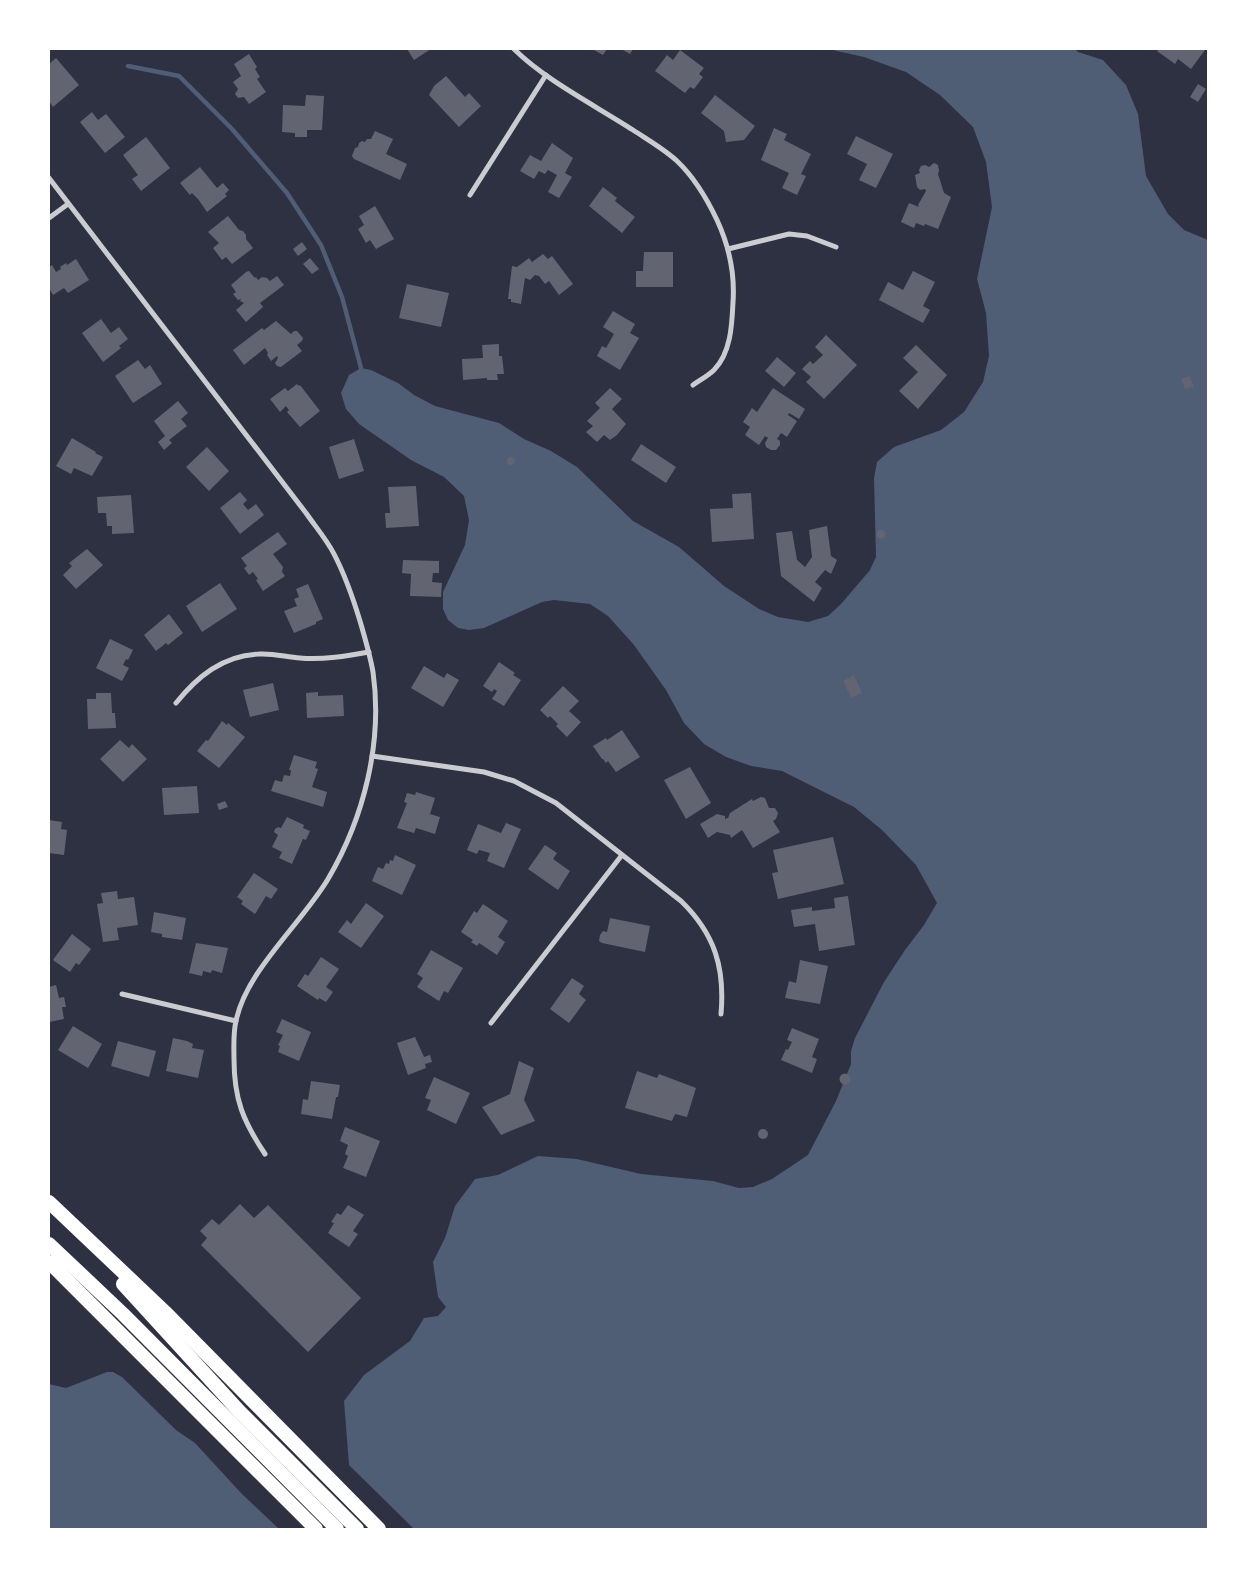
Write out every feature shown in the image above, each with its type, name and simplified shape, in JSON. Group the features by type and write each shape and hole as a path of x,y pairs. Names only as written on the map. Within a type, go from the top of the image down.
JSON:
{"highway":[{"path":"49,1202 239,1410 357,1529"},
{"path":"49,1202 165,1312 378,1529"},
{"path":"49,1244 123,1314 337,1529"},
{"path":"49,1262 316,1529"}],"street":[{"path":"514,49 546,75 662,149 677,161 711,207 725,238 733,272 734,291 731,328 727,345 718,365 713,371 693,385"},
{"path":"470,195 546,75"},
{"path":"49,178 334,552 351,590 369,652 375,697 372,756 360,808 340,857 327,881 256,977 245,997 236,1021 234,1083 245,1120 264,1154"},
{"path":"49,218 68,204"},
{"path":"728,249 789,234 807,236 836,247"},
{"path":"176,703 203,674 220,664 239,657 258,654 324,658 369,652"},
{"path":"372,756 484,772 514,781 556,803 681,901 694,914 711,940 718,959 723,994 721,1014"},
{"path":"491,1022 622,855"},
{"path":"122,994 236,1021"}],"water":[{"path":"828,49 1075,49 1078,52 1103,60 1126,85 1138,114 1146,176 1168,214 1184,230 1208,240 1208,1529 414,1529 349,1465 344,1401 364,1375 410,1341 424,1318 438,1316 446,1307 438,1297 433,1262 445,1238 455,1206 475,1179 498,1175 538,1156 577,1159 641,1174 713,1181 739,1188 753,1187 772,1179 808,1155 836,1101 851,1064 851,1051 855,1038 884,982 937,903 916,865 882,830 854,807 782,771 751,766 726,757 704,744 684,723 666,690 634,645 608,616 590,604 554,600 542,602 484,628 469,630 458,628 448,620 443,609 443,592 465,545 469,520 464,496 444,477 411,460 359,424 346,409 341,393 349,375 361,368 371,370 398,383 414,395 435,406 499,423 524,439 551,451 577,467 633,521 679,547 724,586 759,609 778,617 808,622 828,616 841,604 870,570 876,557 874,478 877,462 894,447 941,430 964,412 983,382 989,356 986,313 977,279 992,207 986,162 973,127 940,95 906,72 864,57"},
{"path":"107,1372 113,1372 122,1377 176,1430 195,1443 241,1493 279,1529 49,1529 49,1384 66,1388"}],"building":[{"path":"407,49 431,49 414,60"},
{"path":"592,49 607,49 603,55"},
{"path":"621,49 633,49 630,54"},
{"path":"1159,49 1205,50 1191,69 1178,59 1175,64 1157,51"},
{"path":"680,50 704,68 699,74 703,77 694,89 690,87 685,93 655,71 667,55 673,60"},
{"path":"249,54 257,67 255,69 260,77 257,79 266,92 249,104 244,97 238,98 235,94 238,89 233,82 241,76 234,64"},
{"path":"56,58 79,85 53,107 49,101 49,64"},
{"path":"446,76 465,97 469,93 481,106 459,127 429,95 434,86"},
{"path":"1198,84 1206,89 1198,102 1190,97"},
{"path":"306,95 324,96 322,130 307,130 307,137 295,137 295,133 282,132 283,105 305,106"},
{"path":"715,95 755,126 744,140 726,142 724,131 701,113"},
{"path":"92,112 98,120 106,114 125,137 105,153 80,122"},
{"path":"774,128 787,134 784,140 811,154 801,174 806,176 797,195 782,188 789,173 761,160"},
{"path":"375,131 393,139 386,154 407,164 400,180 354,159 352,156 359,143 371,139"},
{"path":"856,136 893,154 876,188 859,180 867,164 847,154"},
{"path":"146,137 170,168 141,191 132,179 138,175 123,155"},
{"path":"552,143 573,158 565,173 572,177 559,198 548,192 557,175 548,170 545,174 539,171 534,179 520,171 530,155 541,161"},
{"path":"934,163 938,165 938,174 944,193 951,197 938,229 916,223 914,228 901,222 909,203 919,207 918,205 926,191 925,189 920,190 917,187 915,175 920,173 921,166 929,167"},
{"path":"200,167 217,188 223,183 229,190 225,194 227,196 207,212 198,199 192,193 190,195 180,183"},
{"path":"603,187 617,198 615,201 635,217 622,233 589,206"},
{"path":"375,206 394,239 376,249 370,240 366,243 358,229 364,225 359,216"},
{"path":"228,216 239,230 243,231 253,248 232,264 226,257 222,260 213,248 219,243 208,232"},
{"path":"302,242 307,249 298,256 293,249"},
{"path":"644,252 673,252 673,287 636,287 636,271 643,271"},
{"path":"543,254 548,259 552,256 573,284 559,295 549,281 545,284 539,276 535,275 530,280 525,278 521,304 511,302 511,299 508,299 512,266 517,267 529,258 532,262"},
{"path":"310,258 319,269 312,274 303,264"},
{"path":"76,259 89,280 68,293 64,288 53,295 49,288 49,267 52,265 56,272 66,263 67,265"},
{"path":"249,271 258,280 262,277 270,281 277,276 284,285 260,303 263,307 246,322 236,310 244,303 233,294 236,292 231,285"},
{"path":"913,271 935,282 923,306 930,310 923,323 879,300 888,282 903,290"},
{"path":"407,284 449,293 441,327 399,318"},
{"path":"613,311 635,324 630,333 639,338 620,370 597,356 602,346 606,348 614,334 603,327"},
{"path":"101,319 111,333 119,327 128,339 119,346 121,348 103,362 82,333"},
{"path":"276,321 291,334 297,331 303,338 297,345 302,351 281,367 275,363 278,358 277,356 271,361 265,348 244,365 233,350 262,328 264,330"},
{"path":"826,335 857,365 824,399 806,382 811,377 802,369 810,361 813,364 823,355 815,347"},
{"path":"499,344 499,356 502,356 504,374 497,374 498,380 487,380 487,378 463,380 462,359 483,358 482,345"},
{"path":"916,345 947,375 918,409 899,391 918,372 903,358"},
{"path":"777,357 796,373 784,387 765,371"},
{"path":"138,360 145,369 150,365 162,384 133,403 115,376"},
{"path":"1190,376 1194,387 1185,389 1181,379"},
{"path":"297,384 300,385 320,411 300,427 287,412 289,410 286,406 280,412 270,399 285,388 288,391"},
{"path":"610,388 622,399 612,409 626,424 610,440 604,435 597,442 586,432 593,426 587,421 600,408 595,403"},
{"path":"773,388 805,409 799,419 789,413 788,415 797,421 787,437 781,433 777,439 780,441 780,445 776,450 766,447 765,443 768,438 765,436 759,445 745,435 750,427 743,422 752,408 757,412"},
{"path":"178,401 188,413 181,419 187,426 169,440 172,443 164,450 158,442 165,436 154,421"},
{"path":"72,438 103,457 92,476 74,468 71,474 56,466"},
{"path":"354,439 364,471 339,479 329,447"},
{"path":"641,444 676,467 666,483 631,460"},
{"path":"207,447 229,471 209,491 186,467"},
{"path":"511,457 515,461 511,465 507,461"},
{"path":"416,486 419,526 386,528 385,513 390,513 388,487"},
{"path":"240,492 247,500 243,504 248,510 256,504 264,515 240,534 220,508"},
{"path":"751,493 754,539 712,542 710,509 733,508 732,494"},
{"path":"131,495 134,533 112,534 112,526 107,526 106,513 98,513 97,497"},
{"path":"827,526 831,556 837,560 831,574 825,570 815,582 822,588 814,602 781,576 776,533 792,531 797,560 805,567 812,557 809,530"},
{"path":"881,530 885,534 881,538 877,534"},
{"path":"278,532 287,544 273,554 283,567 282,572 285,576 263,591 253,572 249,575 244,568 247,566 241,558"},
{"path":"87,549 103,565 76,589 63,575 72,566 69,563"},
{"path":"403,560 439,561 439,573 433,573 432,582 442,583 441,597 410,596 411,574 402,573"},
{"path":"220,583 237,609 202,632 186,606"},
{"path":"308,584 323,619 294,633 284,611 297,606 294,599 299,597 296,589"},
{"path":"169,614 183,633 168,645 166,643 156,651 144,635"},
{"path":"110,639 133,650 123,665 129,668 122,681 96,668"},
{"path":"499,662 515,673 513,675 521,680 504,706 492,699 497,691 494,689 492,692 483,686"},
{"path":"424,666 444,678 447,673 459,680 443,707 411,688"},
{"path":"854,675 862,693 851,698 843,681"},
{"path":"273,683 279,710 250,717 243,690"},
{"path":"563,686 579,701 569,711 581,722 567,737 556,726 558,724 550,716 548,718 540,710"},
{"path":"318,692 318,696 343,695 344,716 307,718 306,693"},
{"path":"96,693 111,693 112,713 115,713 116,728 88,729 87,699 96,699"},
{"path":"222,721 227,725 228,723 245,737 219,768 197,751 206,740 208,741"},
{"path":"622,730 640,757 616,772 608,761 606,763 602,759 593,746 606,738 607,740"},
{"path":"120,740 129,748 132,744 147,759 123,782 100,759"},
{"path":"294,755 317,762 315,768 318,769 312,787 327,792 323,807 271,791 275,780 282,782 284,775 290,776 291,770 289,770"},
{"path":"690,767 711,803 686,819 664,780"},
{"path":"197,786 199,813 164,815 162,788"},
{"path":"416,792 435,798 430,814 440,817 435,834 416,828 414,833 397,828 407,803 404,802 407,793 415,795"},
{"path":"761,797 765,798 769,808 775,808 778,813 773,821 780,832 753,848 742,830 731,838 730,835 717,832 708,838 700,824 717,814 725,816 725,819 728,818 730,813 752,799 753,801"},
{"path":"225,801 228,807 219,810 217,804"},
{"path":"287,817 304,825 303,828 310,831 306,840 303,839 292,864 279,858 282,852 272,847 278,835 274,832 275,829 281,828"},
{"path":"49,820 62,822 61,829 67,830 64,855 49,853"},
{"path":"506,823 521,829 504,868 487,861 490,853 479,850 477,854 467,850 478,824 501,833"},
{"path":"833,837 844,884 778,899 772,873 778,872 773,850"},
{"path":"545,845 557,853 553,859 570,871 558,890 528,869"},
{"path":"395,855 416,865 402,895 372,881 378,867 383,869 386,863 389,864 390,860 393,861"},
{"path":"254,873 278,889 271,899 266,896 255,914 241,904 243,901 237,897"},
{"path":"117,891 118,899 134,897 138,925 117,928 119,940 103,942 97,904 103,903 101,893"},
{"path":"848,896 855,945 819,951 815,924 794,927 791,910 812,907 812,911 835,908 834,898"},
{"path":"366,903 384,916 361,948 338,932 347,920 351,924"},
{"path":"483,904 508,921 498,937 505,942 497,955 479,943 477,946 471,942 473,940 461,932 474,911 477,913"},
{"path":"154,912 186,918 182,940 162,937 162,934 151,932"},
{"path":"610,918 650,926 645,952 599,941 603,931 607,932"},
{"path":"72,934 91,949 79,965 76,963 70,972 53,960"},
{"path":"196,943 228,948 222,973 212,970 211,973 203,971 202,976 189,973"},
{"path":"431,950 463,968 448,993 444,991 439,1001 417,987 423,978 417,974"},
{"path":"321,957 339,969 326,987 333,992 326,1002 319,998 318,1000 297,986 305,974 308,976"},
{"path":"800,960 828,966 820,1004 785,998 789,981 796,983"},
{"path":"572,978 584,986 579,994 586,1000 569,1023 550,1009"},
{"path":"56,985 59,998 64,997 66,1007 62,1007 64,1019 49,1022 49,987"},
{"path":"282,1019 311,1032 299,1061 278,1052 280,1046 278,1045 283,1035 276,1032"},
{"path":"73,1026 102,1044 88,1068 58,1050"},
{"path":"792,1028 819,1039 812,1057 817,1059 812,1073 781,1060 792,1042 787,1040"},
{"path":"415,1037 424,1057 430,1055 432,1062 425,1064 426,1068 408,1075 397,1043"},
{"path":"173,1038 193,1044 192,1048 204,1050 198,1078 166,1071"},
{"path":"118,1041 156,1051 149,1077 111,1066"},
{"path":"519,1061 534,1068 524,1100 535,1121 501,1135 482,1107 510,1094"},
{"path":"637,1071 657,1078 659,1074 696,1088 687,1117 675,1114 672,1121 625,1108"},
{"path":"843,1074 847,1074 850,1079 849,1083 843,1084 840,1081 840,1077"},
{"path":"434,1077 470,1093 456,1124 427,1110 431,1100 425,1098"},
{"path":"311,1081 340,1085 332,1119 301,1114 303,1099 308,1100"},
{"path":"345,1127 380,1141 366,1177 343,1168 348,1156 345,1154 348,1145 340,1141"},
{"path":"763,1129 768,1134 763,1139 758,1134"},
{"path":"240,1204 254,1218 268,1205 361,1298 308,1352 201,1245 207,1238 200,1231 212,1219 219,1225"},
{"path":"348,1205 364,1215 353,1231 358,1234 349,1247 328,1233 334,1223 331,1222 337,1213 341,1215"}],"waterway":[{"path":"128,66 179,76 232,129 287,193 321,245 342,297 361,368"}]}
